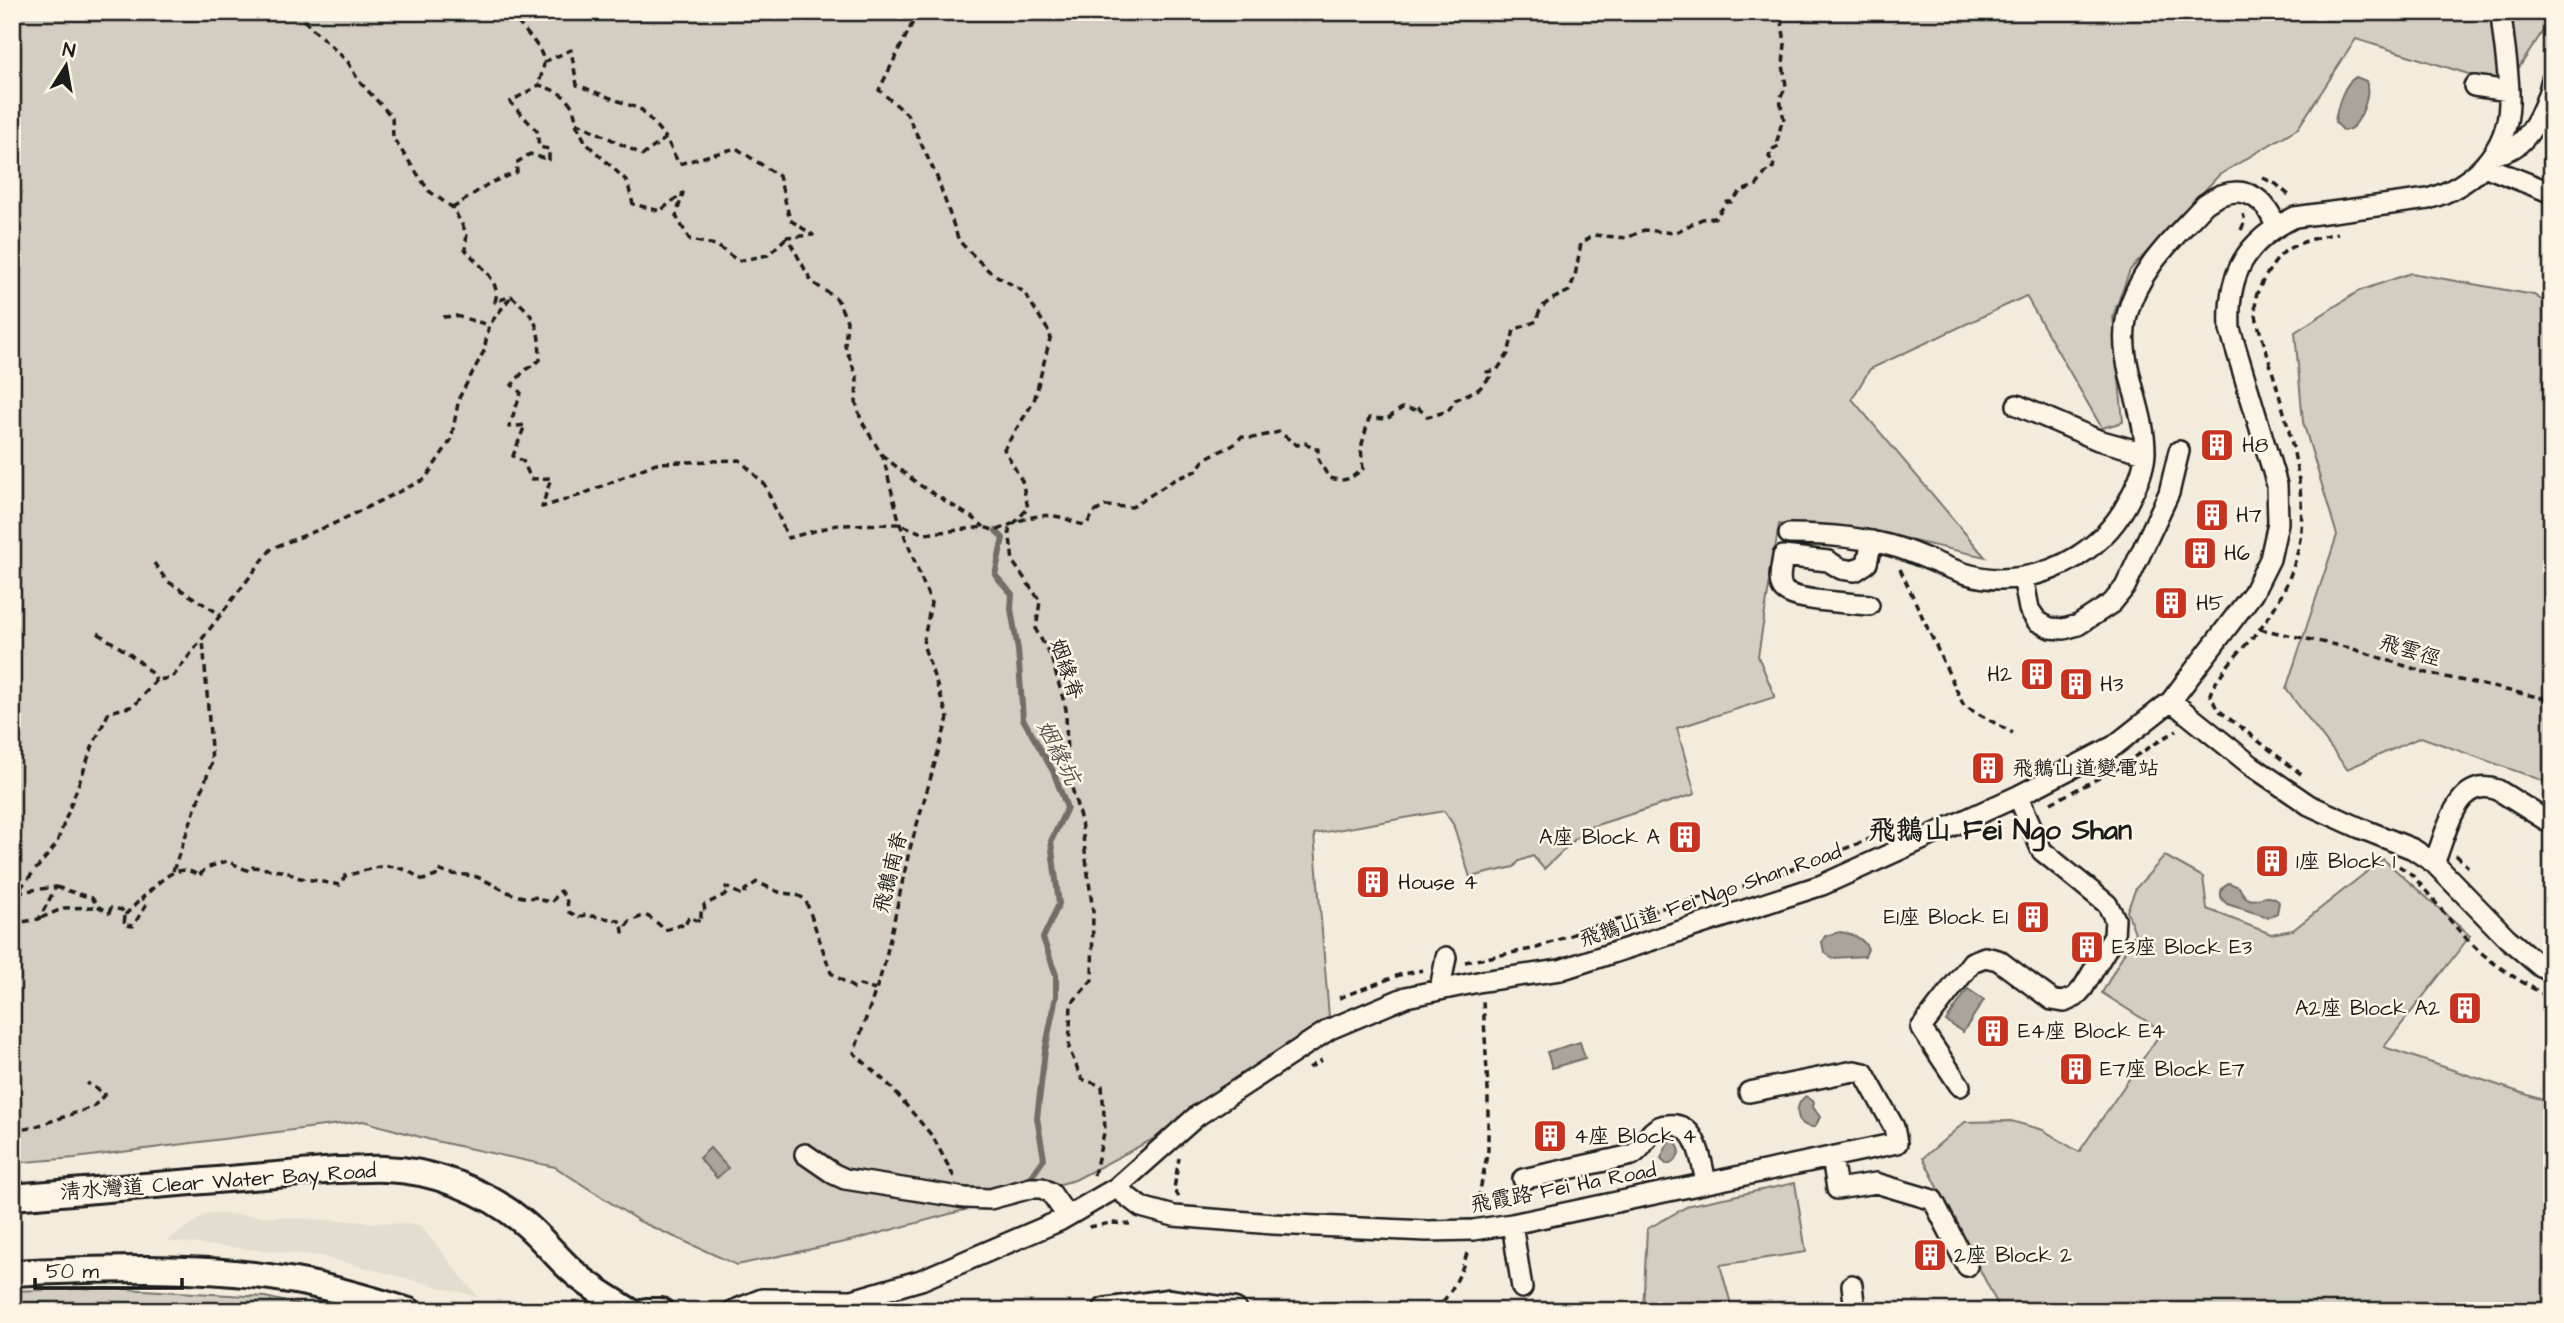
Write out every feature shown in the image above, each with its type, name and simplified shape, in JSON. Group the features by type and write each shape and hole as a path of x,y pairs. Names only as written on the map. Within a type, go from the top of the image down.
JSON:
{"main road":[{"name":"清水灣道 Clear Water Bay Road","path":"12,1197 337,1170 411,1171 450,1181 508,1210 571,1270 600,1293 630,1311"},
{"path":"24,1272 149,1269 241,1273 348,1292 409,1311"},
{"path":"1108,1310 1169,1302 1234,1311"},
{"path":"647,1311 661,1311"}],"street":[{"name":"飛鵝山道 Fei Ngo Shan Road","path":"732,1311 762,1299 860,1298 921,1280 1067,1216 1116,1188 1197,1116 1330,1029 1406,997 1483,981 1560,970 1822,885 2022,805 2115,746 2171,701 2253,593 2270,559 2278,523 2277,485 2230,329 2229,305 2233,282 2242,260 2257,241 2295,217 2428,199 2459,187 2489,160 2507,123 2510,91 2501,12"},
{"path":"2489,160 2515,149 2531,128 2545,101 2552,79"},
{"path":"2474,86 2510,91"},
{"path":"2489,160 2552,193"},
{"path":"1789,534 1845,536 1871,546 1899,548 1973,576 1998,579 2023,577 2053,569 2081,555 2105,536 2129,502 2138,483 2145,453 2143,429 2127,366 2124,342 2126,318 2133,295 2145,273 2205,204 2217,195 2232,192 2254,197 2270,212 2276,227"},
{"path":"2017,405 2098,440 2145,453"},
{"path":"2023,577 2029,609 2037,621 2050,628 2064,629 2078,625 2112,603 2125,587 2169,493 2179,451"},
{"path":"1869,605 1792,596 1785,593 1780,580 1783,556 1828,562 1848,572 1862,568 1867,563 1871,546"},
{"path":"2171,701 2252,765 2309,805 2413,849 2434,863 2507,938 2541,967 2552,972"},
{"path":"2434,863 2461,798 2478,787 2498,790 2552,824"},
{"path":"1960,1086 1921,1028 1972,962 1985,957 1998,960 2052,1000 2064,1002 2076,998 2114,936 2115,919 2107,904 2042,851 2022,805"},
{"path":"1440,989 1445,961"},
{"name":"飛霞路 Fei Ha Road","path":"1116,1188 1141,1207 1174,1216 1273,1224 1427,1231 1473,1230 1513,1224 1897,1143 1894,1127 1864,1073 1854,1071 1748,1092"},
{"path":"1523,1179 1632,1155 1641,1149 1653,1131 1663,1125 1674,1124 1693,1135 1706,1182"},
{"path":"806,1154 845,1179 965,1198 990,1199 1031,1188 1042,1188 1051,1193 1067,1216"},
{"path":"1832,1157 1837,1189 1876,1183 1933,1200 1967,1266"},
{"path":"1513,1224 1522,1288"},
{"path":"1852,1285 1855,1311"}],"path":[{"path":"240,12 245,17 261,12"},
{"path":"295,12 348,62 358,80 393,117 393,138 429,191 453,208 467,234 465,249 494,280 498,292 495,302 511,296"},
{"path":"453,208 488,184 517,172 516,163 530,154 549,160 549,149 539,146 537,131 510,102 539,85 544,62 537,46 511,12"},
{"name":"姻緣脊","path":"918,12 879,90 908,114 937,177 960,241 989,271 1024,292 1051,335 1034,401 1004,449 1022,481 1028,508 1009,529 1013,562 1040,601 1036,630 1051,657 1066,709 1067,769 1081,821 1093,912 1092,980 1071,1004 1069,1049 1082,1079 1102,1086 1105,1129 1090,1202"},
{"path":"787,237 812,282 838,299 847,321 845,346 857,377 856,402 861,420 880,453 918,484 984,527 996,531 1034,515 1063,517 1073,524 1086,525 1095,512 1105,506 1132,507 1174,480 1198,470 1200,463 1212,454 1237,445 1241,437 1252,438 1279,432 1297,445 1305,443 1318,449 1321,465 1329,478 1353,479 1363,469 1361,448 1369,418 1387,419 1402,408 1417,410 1417,407 1428,417 1448,411 1455,400 1479,389 1490,377 1487,372 1497,370 1508,354 1514,330 1537,321 1544,303 1569,291 1581,243 1594,235 1627,238 1644,230 1674,233 1702,219 1715,218 1727,202 1731,202 1741,191 1757,185 1769,168 1773,167 1774,163 1769,157 1771,150 1779,146 1777,142 1784,120 1780,99 1786,86 1783,64 1786,44 1782,22 1786,12"},
{"path":"539,85 562,93 575,113 586,144 627,181 633,204 660,211 683,193 677,216 690,240 716,245 738,261 768,256 787,237 813,235 790,220 779,176 736,148 679,164 666,138 642,110 577,85 571,50 544,62"},
{"path":"576,122 643,155 666,138"},
{"path":"2256,175 2276,184 2298,201"},
{"path":"2235,211 2243,215 2245,221 2239,235"},
{"path":"2216,680 2260,629 2289,580 2299,545 2303,510 2295,464 2266,350 2255,321 2256,295 2267,274 2286,250 2321,236 2347,231"},
{"path":"142,898 146,905 133,926 124,925 125,915 122,910 111,908 109,913 99,907 92,898 56,887 18,892 56,845 93,745 109,712 134,706 156,680 172,678 272,548 331,526 425,479 451,440 459,398 484,351 489,325 511,296"},
{"path":"511,296 531,312 539,329 540,360 524,371 512,385 521,394 509,428 524,425 513,456 523,461 531,479 551,478 542,507 581,495 656,463 740,460 765,485 788,538 837,525 900,524 924,534 984,527"},
{"path":"443,317 456,316 489,325"},
{"name":"飛鵝南脊","path":"880,453 900,524 931,603 923,644 948,718 909,852 884,966 854,1053 890,1086 933,1137 965,1198"},
{"path":"1871,546 1894,558 1964,706 2013,733"},
{"path":"154,562 167,581 221,615"},
{"name":"飛雲徑","path":"2260,629 2350,649 2427,673 2552,700"},
{"path":"98,633 146,665 156,680"},
{"path":"173,872 212,762 203,637"},
{"path":"2022,805 2115,770 2169,733 2180,729"},
{"path":"1339,998 1445,961 1537,948 1595,926 1756,883 1897,828"},
{"path":"125,915 173,872 183,869 199,876 206,867 227,861 249,871 253,867 288,872 295,877 340,885 345,876 391,865 405,868 423,880 436,876 439,870 454,876 479,877 504,891 552,902 560,891 566,898 569,912 579,917 585,915 618,920 622,923 623,932 629,922 645,915 665,930 681,925 684,927 689,917 701,922 704,905 728,893 726,887 745,894 745,890 757,882 783,893 802,896 831,973 853,988 860,985 875,990"},
{"path":"2394,862 2411,874 2470,942 2490,960 2521,982 2552,999"},
{"path":"40,919 56,887"},
{"path":"12,924 40,919 64,908 99,907"},
{"path":"1476,1211 1488,1150 1483,981"},
{"path":"1301,1073 1322,1060"},
{"path":"12,1131 31,1128 93,1107 105,1094 87,1083"},
{"path":"1186,1150 1180,1157 1174,1189 1180,1199 1187,1201"},
{"path":"1466,1212 1487,1210"},
{"path":"1435,1311 1449,1296 1463,1269 1468,1248"},
{"path":"2062,1311 2070,1304"}],"shaded area":[{"path":"12,12 2552,12 2552,17 2507,86 2356,39 2298,128 2219,175 2130,270 2113,316 2123,422 2102,428 2026,296 1870,369 1852,399 1985,557 1891,536 1779,524 1758,656 1775,697 1677,728 1695,794 1587,828 1544,869 1533,856 1519,861 1514,867 1470,877 1453,824 1444,811 1314,834 1330,1029 1197,1116 1075,1180 854,1240 737,1265 639,1221 555,1167 431,1140 363,1121 75,1158 12,1163"},
{"path":"2356,77 2366,81 2366,101 2357,122 2348,130 2343,130 2335,122 2337,110 2344,91"},
{"path":"2411,273 2534,295 2552,307 2552,784 2421,737 2347,769 2286,689 2337,535 2303,422 2295,332 2359,291"},
{"path":"2165,856 2203,877 2207,909 2271,934 2293,930 2383,859 2470,936 2384,1047 2552,1103 2552,1311 2001,1311 1923,1158 1965,1122 2011,1121 2043,1130 2079,1152 2162,1031 2102,993 2135,933 2127,911 2136,888"},
{"path":"2229,883 2239,887 2249,899 2274,898 2279,902 2277,913 2268,917 2227,904 2222,899 2221,892"},
{"path":"1840,932 1860,939 1868,949 1865,956 1833,958 1824,952 1822,942 1825,936"},
{"path":"1968,989 1984,1000 1963,1032 1946,1021"},
{"path":"1580,1042 1585,1058 1552,1068 1547,1052"},
{"path":"1806,1096 1814,1102 1813,1107 1820,1117 1815,1127 1804,1124 1798,1116 1799,1105"},
{"path":"1669,1141 1676,1141 1680,1151 1676,1160 1666,1164 1661,1158"},
{"path":"710,1148 728,1168 717,1178 699,1158"},
{"path":"1795,1183 1806,1252 1720,1265 1733,1311 1643,1311 1647,1229 1690,1205"},
{"path":"208,1213 420,1225 478,1297 320,1256 166,1241"},
{"path":"108,1288 265,1297 325,1311 12,1311 12,1291"}],"waterway":[{"name":"姻緣坑","path":"996,531 1003,538 995,575 1012,594 1011,609 1018,650 1023,719 1053,771 1067,808 1051,841 1059,904 1043,938 1056,975 1056,996 1045,1051 1037,1118 1044,1159 1027,1183"}],"place":[{"name":"H8","path":"2217,445"},
{"name":"H7","path":"2212,515"},
{"name":"H6","path":"2200,553"},
{"name":"H5","path":"2171,603"},
{"name":"H2","path":"2037,674"},
{"name":"H3","path":"2076,684"},
{"name":"飛鵝山道變電站","path":"1988,768"},
{"name":"A座 Block A","path":"1685,837"},
{"name":"1座 Block 1","path":"2272,861"},
{"name":"House 4","path":"1373,882"},
{"name":"E1座 Block E1","path":"2033,917"},
{"name":"E3座 Block E3","path":"2087,947"},
{"name":"A2座 Block A2","path":"2465,1008"},
{"name":"E4座 Block E4","path":"1993,1031"},
{"name":"E7座 Block E7","path":"2076,1069"},
{"name":"4座 Block 4","path":"1550,1136"},
{"name":"2座 Block 2","path":"1930,1255"}],"district":[{"name":"飛鵝山 Fei Ngo Shan","path":"2000,829"}]}
